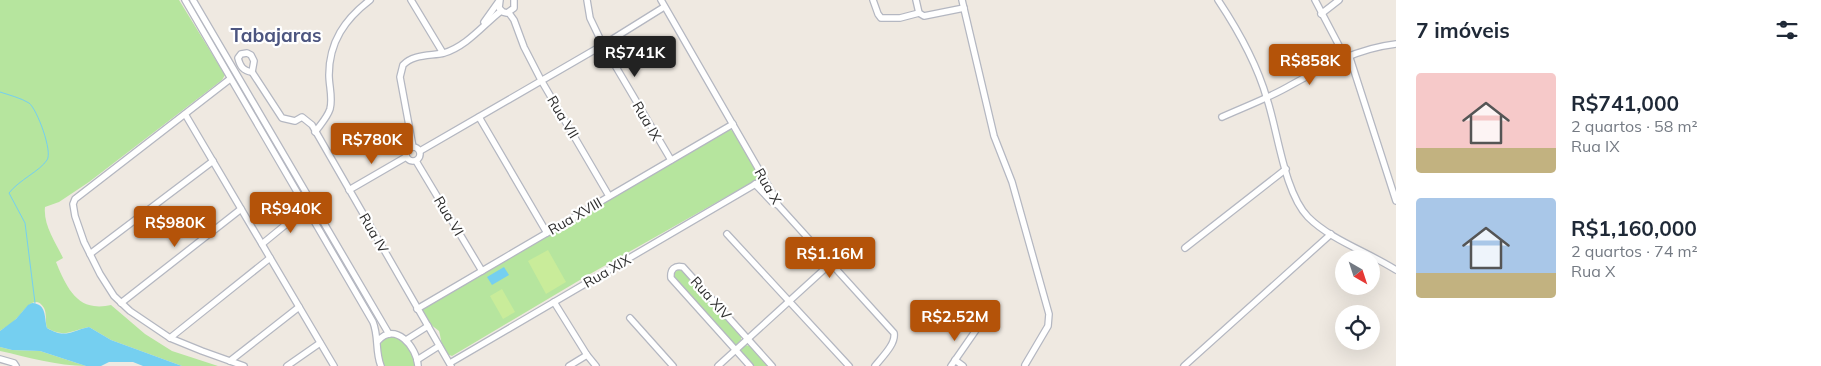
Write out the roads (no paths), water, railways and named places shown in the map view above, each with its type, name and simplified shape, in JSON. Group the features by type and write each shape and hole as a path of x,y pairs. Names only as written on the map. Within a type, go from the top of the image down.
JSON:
{"street":[{"path":"185,0 373,322 378,342 377,356 381,366"},
{"path":"194,0 389,334"},
{"path":"315,132 330,107 330,66 336,39 350,17 370,0"},
{"path":"411,0 443,53"},
{"path":"514,0 520,37"},
{"name":"Rua IX","path":"587,0 590,18 603,45 670,160"},
{"name":"Rua X","path":"661,0 778,205 894,333 895,339 875,366"},
{"path":"874,0 881,18 889,18 919,10"},
{"path":"916,0 919,10 927,16 964,8"},
{"path":"962,0 994,136 1012,182 1049,314 1048,326 1025,365"},
{"path":"1218,0 1235,28 1267,97 1294,195 1303,211 1314,222 1331,234 1396,270"},
{"path":"1315,0 1321,14 1347,56 1396,201"},
{"path":"1321,14 1339,0"},
{"path":"482,26 499,1"},
{"path":"499,1 498,6 501,11 508,13 515,7"},
{"path":"420,151 603,45 664,7"},
{"path":"420,151 413,147 400,77 401,68 411,59 443,53 464,43 501,11"},
{"name":"Rua VII","path":"508,13 514,20 520,37 541,80 609,196"},
{"path":"1222,117 1267,97 1347,56 1382,45 1396,44"},
{"path":"222,65 229,61"},
{"name":"Rua IV","path":"252,72 282,118 294,121 302,117 311,124 451,365"},
{"path":"240,80 232,82 185,114 75,199 73,204 74,216 90,254 114,296 121,303 170,338 244,366"},
{"path":"185,114 334,366"},
{"path":"480,116 547,233"},
{"name":"Rua XVIII","path":"417,309 733,124"},
{"path":"406,157 407,150 413,147"},
{"path":"406,157 412,162 416,161 420,158 420,151"},
{"path":"349,190 406,157"},
{"path":"90,254 213,161"},
{"name":"Rua VI","path":"416,161 482,271"},
{"path":"1185,248 1286,169"},
{"name":"Rua XIX","path":"451,365 554,302 764,179"},
{"path":"755,184 772,202 778,205"},
{"path":"262,244 306,208"},
{"path":"121,303 241,210"},
{"path":"727,234 849,366"},
{"path":"1184,366 1331,234"},
{"path":"170,338 270,258"},
{"path":"718,366 830,264"},
{"name":"Rua XIV","path":"750,366 670,278 673,268 683,267 772,366"},
{"path":"554,302 596,366"},
{"path":"230,361 299,307"},
{"path":"630,318 673,366"},
{"path":"406,340 428,326"},
{"path":"951,366 976,330"},
{"path":"378,342 383,336 396,334 406,340 417,363 439,346"},
{"path":"287,366 320,343"},
{"path":"568,366 587,355"},
{"path":"0,359 14,363 16,366"},
{"path":"955,360 963,366"}],"water":[{"path":"504,267 509,275 492,285 487,277"},
{"path":"32,303 43,308 47,328 53,331 63,334 89,327 111,340 182,366 143,366 133,362 109,362 101,366 86,366 40,351 12,350 0,347 0,331 16,319"}],"waterway":[{"path":"0,92 29,103 36,113 48,149 47,160 44,164 9,193 25,223 35,303"}],"district":[{"name":"Tabajaras","path":"276,35"}]}
